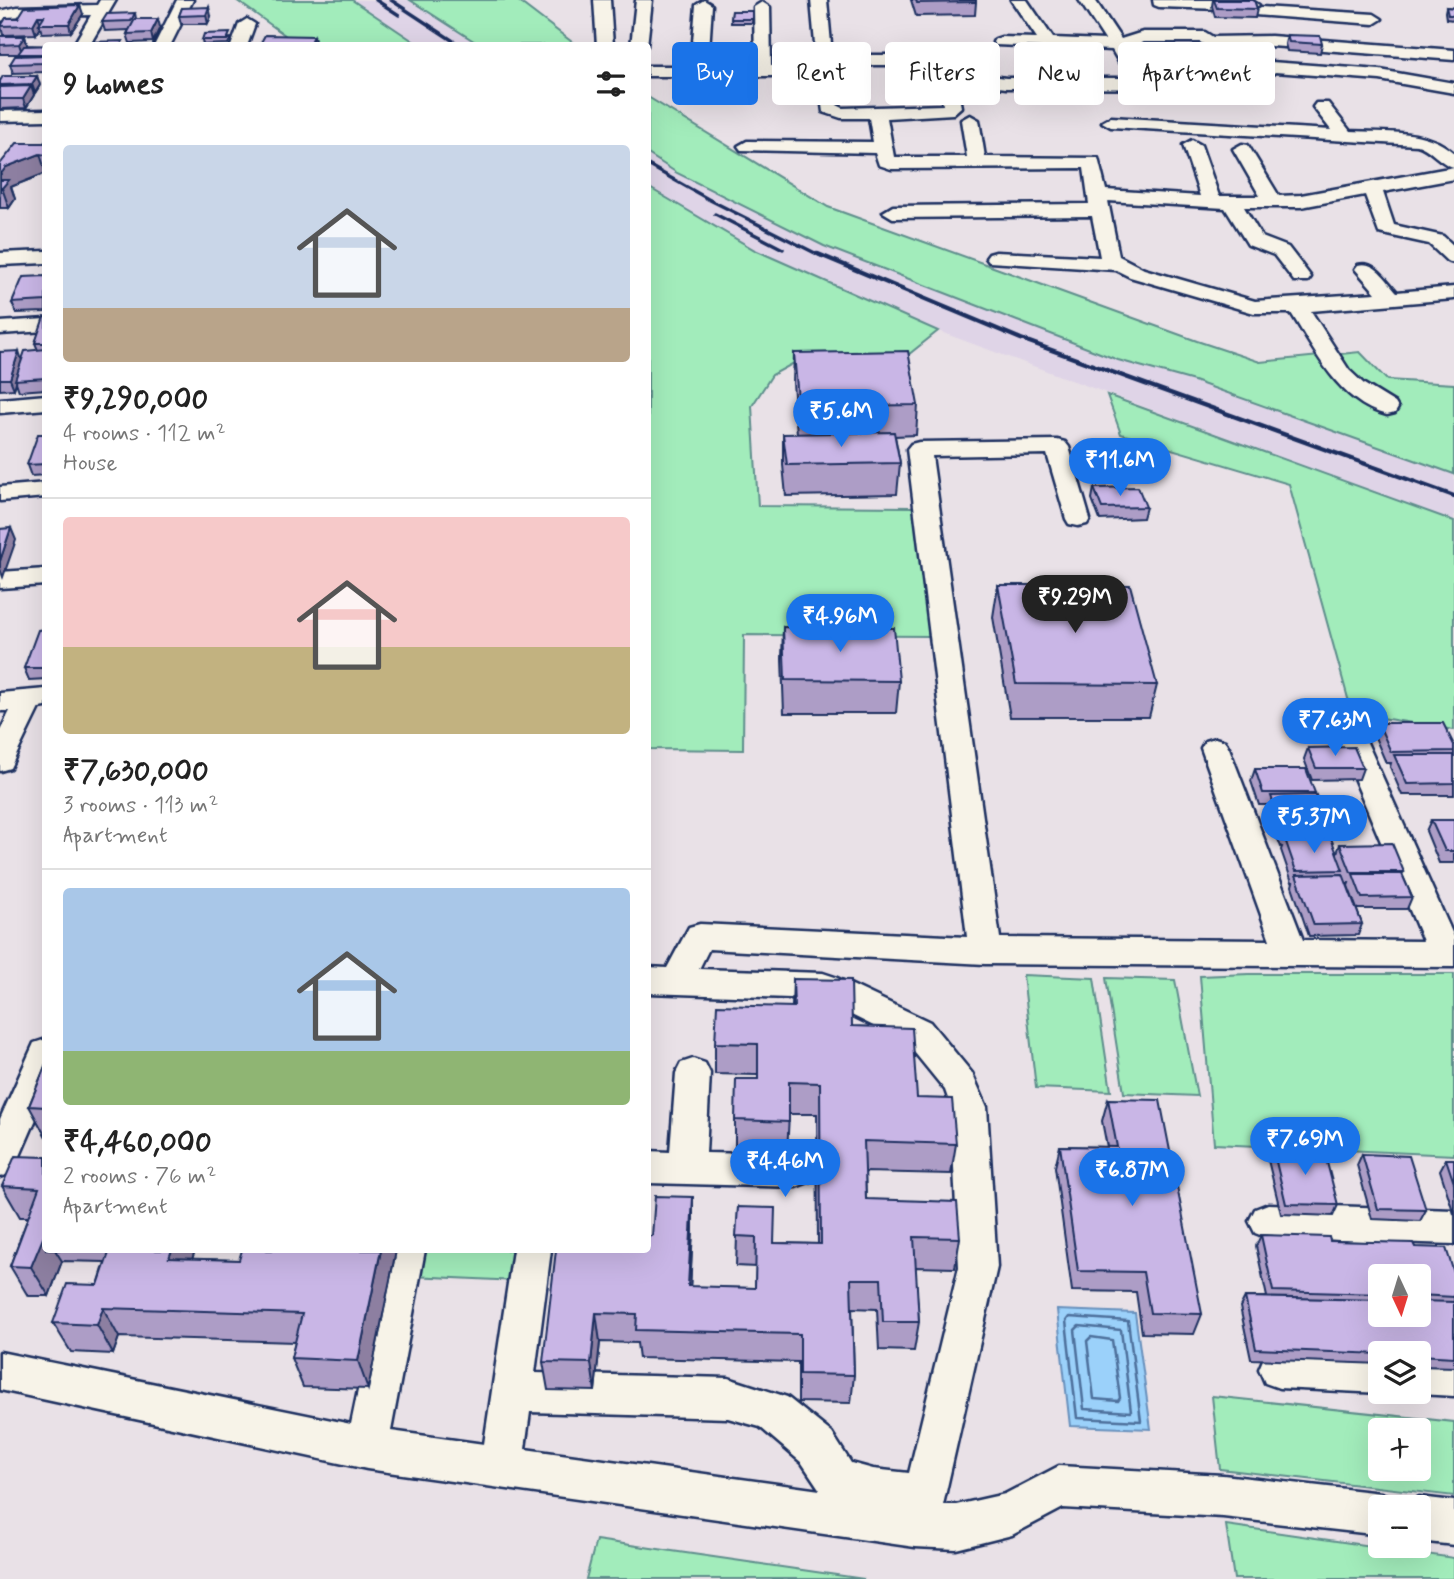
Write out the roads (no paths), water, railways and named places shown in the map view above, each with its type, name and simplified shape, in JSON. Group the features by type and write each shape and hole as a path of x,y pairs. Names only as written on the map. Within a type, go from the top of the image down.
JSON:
{"street":[{"path":"164,42 185,0"},
{"path":"601,0 605,42"},
{"path":"639,42 643,0"},
{"path":"819,0 822,42"},
{"path":"1019,0 1047,42"},
{"path":"1087,0 1118,45"},
{"path":"1159,2 1259,5 1374,19"},
{"path":"0,16 17,12 105,5"},
{"path":"83,42 105,5"},
{"path":"701,42 704,5"},
{"path":"1259,5 1271,41"},
{"path":"762,7 763,71"},
{"path":"240,42 247,24"},
{"path":"1410,35 1454,39"},
{"path":"1127,42 1143,37 1271,41 1454,55"},
{"path":"1001,42 1014,42"},
{"path":"1104,45 1118,45"},
{"path":"1275,66 1380,75 1454,88"},
{"path":"758,71 772,70"},
{"path":"651,71 672,71"},
{"path":"1000,82 1118,84"},
{"path":"829,105 829,108 841,113 947,110 952,105"},
{"path":"1126,105 1111,122 1092,162 1110,258 1119,264 1137,273 1242,304 1274,308 1454,293"},
{"path":"1322,107 1345,136"},
{"path":"4,120 42,111"},
{"path":"877,113 885,161 899,164 1092,162"},
{"path":"970,120 977,163"},
{"path":"1111,122 1426,141 1454,162"},
{"path":"1192,145 1222,202 1255,241 1281,251 1301,277"},
{"path":"747,146 882,148"},
{"path":"1242,149 1273,202"},
{"path":"893,212 1098,202 1301,201 1454,173"},
{"path":"1435,177 1450,197"},
{"path":"1372,188 1386,229 1436,240 1454,257"},
{"path":"0,259 42,257"},
{"path":"996,258 1119,264"},
{"path":"1365,269 1391,298"},
{"path":"1297,306 1341,374 1356,390 1387,408"},
{"path":"0,328 42,325"},
{"path":"0,406 42,402"},
{"path":"985,951 919,449 1057,447 1078,519"},
{"path":"0,494 42,490"},
{"path":"0,580 42,578"},
{"path":"0,702 37,699"},
{"path":"0,761 37,699"},
{"path":"662,980 700,936 985,951 1450,954 1351,738"},
{"path":"1215,748 1291,953"},
{"path":"662,980 823,986 918,1032 960,1083 969,1107 978,1267 920,1510"},
{"path":"0,1161 42,1062"},
{"path":"687,1168 693,1073"},
{"path":"651,1167 796,1171"},
{"path":"1268,1221 1454,1227"},
{"path":"367,1448 405,1253"},
{"path":"502,1466 532,1253"},
{"path":"1279,1369 1368,1373"},
{"path":"0,1371 367,1448 502,1466 920,1510"},
{"path":"1431,1376 1454,1377"},
{"path":"512,1392 727,1398 772,1411 817,1448 838,1480 873,1490 956,1527 1012,1514 1059,1487 1223,1496 1368,1513"},
{"path":"1431,1520 1454,1523"}],"water":[{"path":"1057,1310 1135,1313 1151,1429 1070,1426"}],"railway":[{"path":"376,0 399,15"},
{"path":"391,0 455,42"},
{"path":"651,167 821,256"},
{"path":"715,214 783,249"},
{"path":"818,254 1021,339 1454,496"}]}
